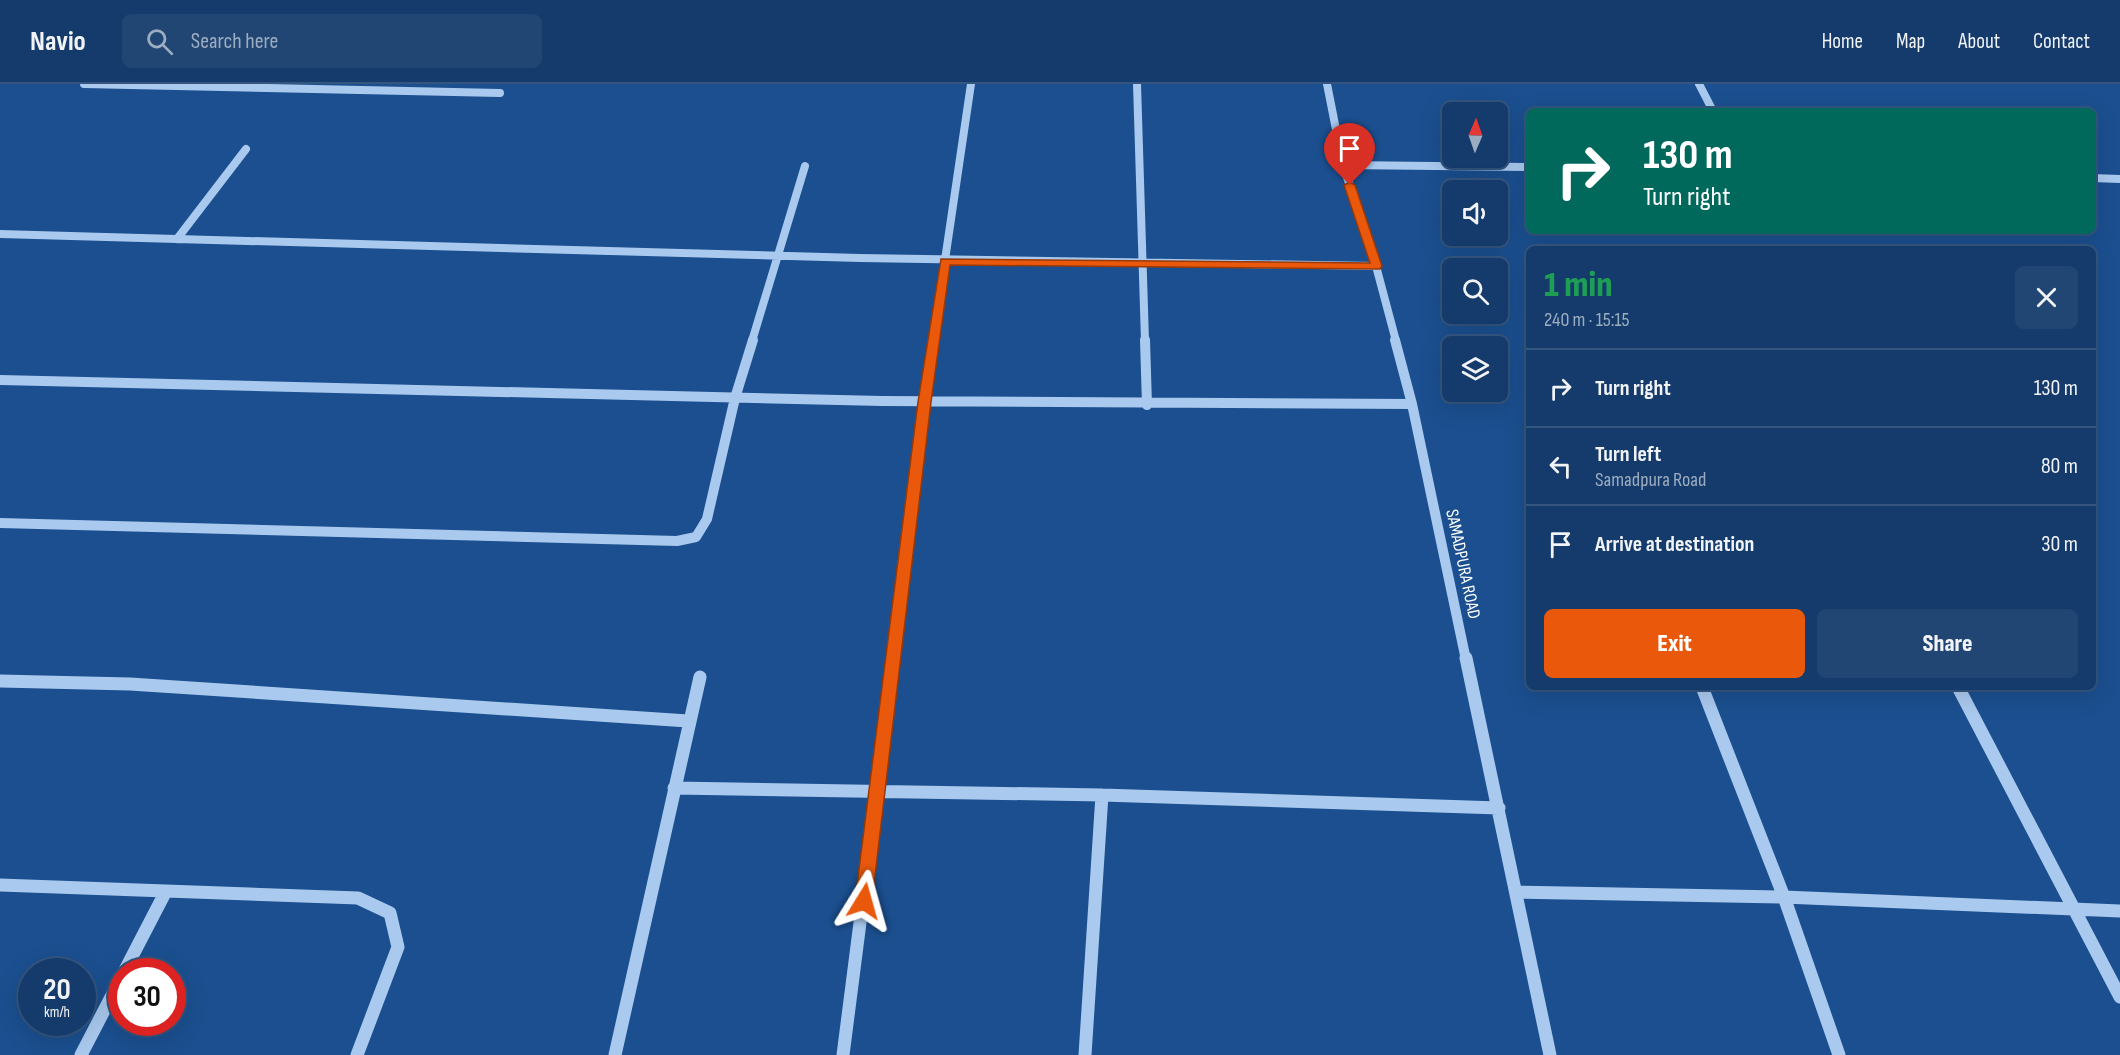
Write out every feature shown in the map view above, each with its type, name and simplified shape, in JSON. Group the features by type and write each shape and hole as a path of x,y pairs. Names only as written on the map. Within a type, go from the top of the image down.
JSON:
{"street":[{"path":"84,84 420,87 500,93"},
{"path":"843,1055 878,792 924,402 971,84"},
{"path":"1137,84 1147,405"},
{"name":"SAMADPURA ROAD","path":"1327,84 1343,165 1376,266 1412,404 1550,1055"},
{"path":"1699,84 1711,108"},
{"path":"177,239 246,148"},
{"path":"1343,165 1526,167"},
{"path":"0,523 677,541 696,537 707,519 735,398 805,166"},
{"path":"2096,178 2120,179"},
{"path":"0,234 945,261 1376,266"},
{"path":"0,380 924,402 1147,405 1412,404"},
{"path":"615,1055 688,721 700,677"},
{"path":"0,681 129,684 688,721"},
{"path":"1703,690 1784,897 1839,1055"},
{"path":"1960,690 2120,997"},
{"path":"674,788 1102,795 1499,808"},
{"path":"1085,1055 1102,795"},
{"path":"0,885 358,898 390,914 398,947 357,1055"},
{"path":"131,958 166,891"},
{"path":"1516,892 1784,897 2120,911"},
{"path":"81,1055 108,1003"}],"route":[{"path":"864,901 924,402 945,261 1376,266 1350,185"}]}
